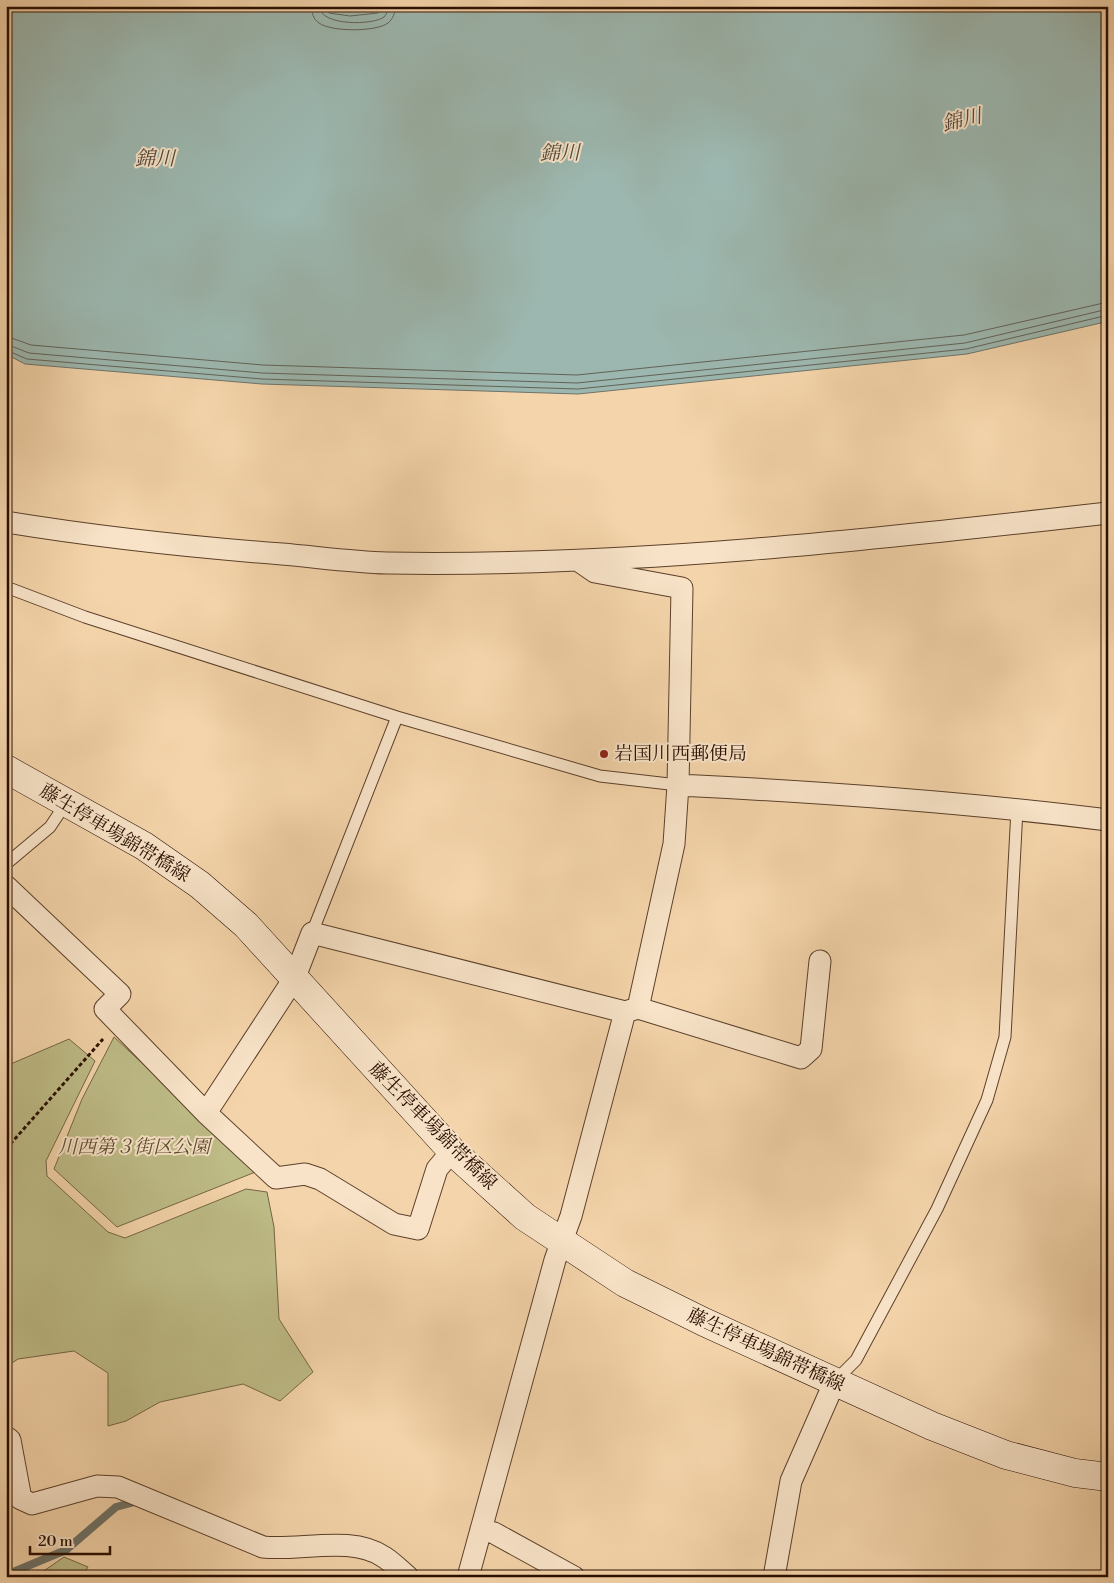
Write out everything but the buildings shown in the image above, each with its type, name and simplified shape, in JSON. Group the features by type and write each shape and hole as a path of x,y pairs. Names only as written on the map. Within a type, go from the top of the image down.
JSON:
{"main road":[{"name":"藤生停車場錦帯橋線","path":"6,769 144,846 200,885 246,925 295,977 391,1087 452,1151 525,1217 561,1242 625,1283 704,1322 932,1426 1006,1455 1075,1472 1108,1477"}],"street":[{"path":"6,522 209,549 384,562 579,561 901,537 1108,513"},
{"path":"468,1577 561,1242 571,1216 631,1010 674,844 678,785 682,588 595,572 579,561"},
{"path":"678,785 847,794 1017,809 1108,820"},
{"path":"6,886 120,994 105,1009 206,1113 276,1178 305,1174 320,1179 394,1224 418,1229 437,1169 452,1151"},
{"path":"206,1113 295,977 312,933 631,1010 801,1058 811,1049 820,961"},
{"path":"774,1577 791,1481 835,1381"},
{"path":"6,1437 10,1440 22,1499 32,1504 97,1486 118,1487 263,1547 281,1549 350,1544 371,1550 384,1556 408,1577"},
{"path":"481,1529 494,1533 574,1577"}],"lane":[{"path":"6,588 85,617 397,717 600,776 678,785"},
{"path":"312,933 397,717"},
{"path":"6,864 50,827 66,803"},
{"path":"835,1381 856,1360 937,1209 987,1100 1005,1037 1017,809"}],"path":[{"path":"6,1149 100,1044 117,1021"}],"green space":[{"name":"川西第３街区公園","path":"114,1037 258,1171 117,1227 54,1169 82,1099"},
{"path":"69,1039 95,1061 46,1161 47,1176 108,1232 125,1238 246,1189 267,1192 274,1227 279,1319 313,1372 280,1401 243,1384 160,1402 126,1421 108,1426 108,1373 74,1351 18,1359 6,1367 6,1066"},
{"path":"64,1557 88,1567 82,1577 35,1577"}],"water":[{"name":"錦川","path":"6,6 313,6 350,11 400,6 1108,6 1108,319 1105,322 967,354 578,394 262,384 25,364 6,354"}],"waterway":[{"path":"6,1575 66,1550 116,1507 138,1501"}],"place":[{"name":"岩国川西郵便局","path":"604,754"}]}
